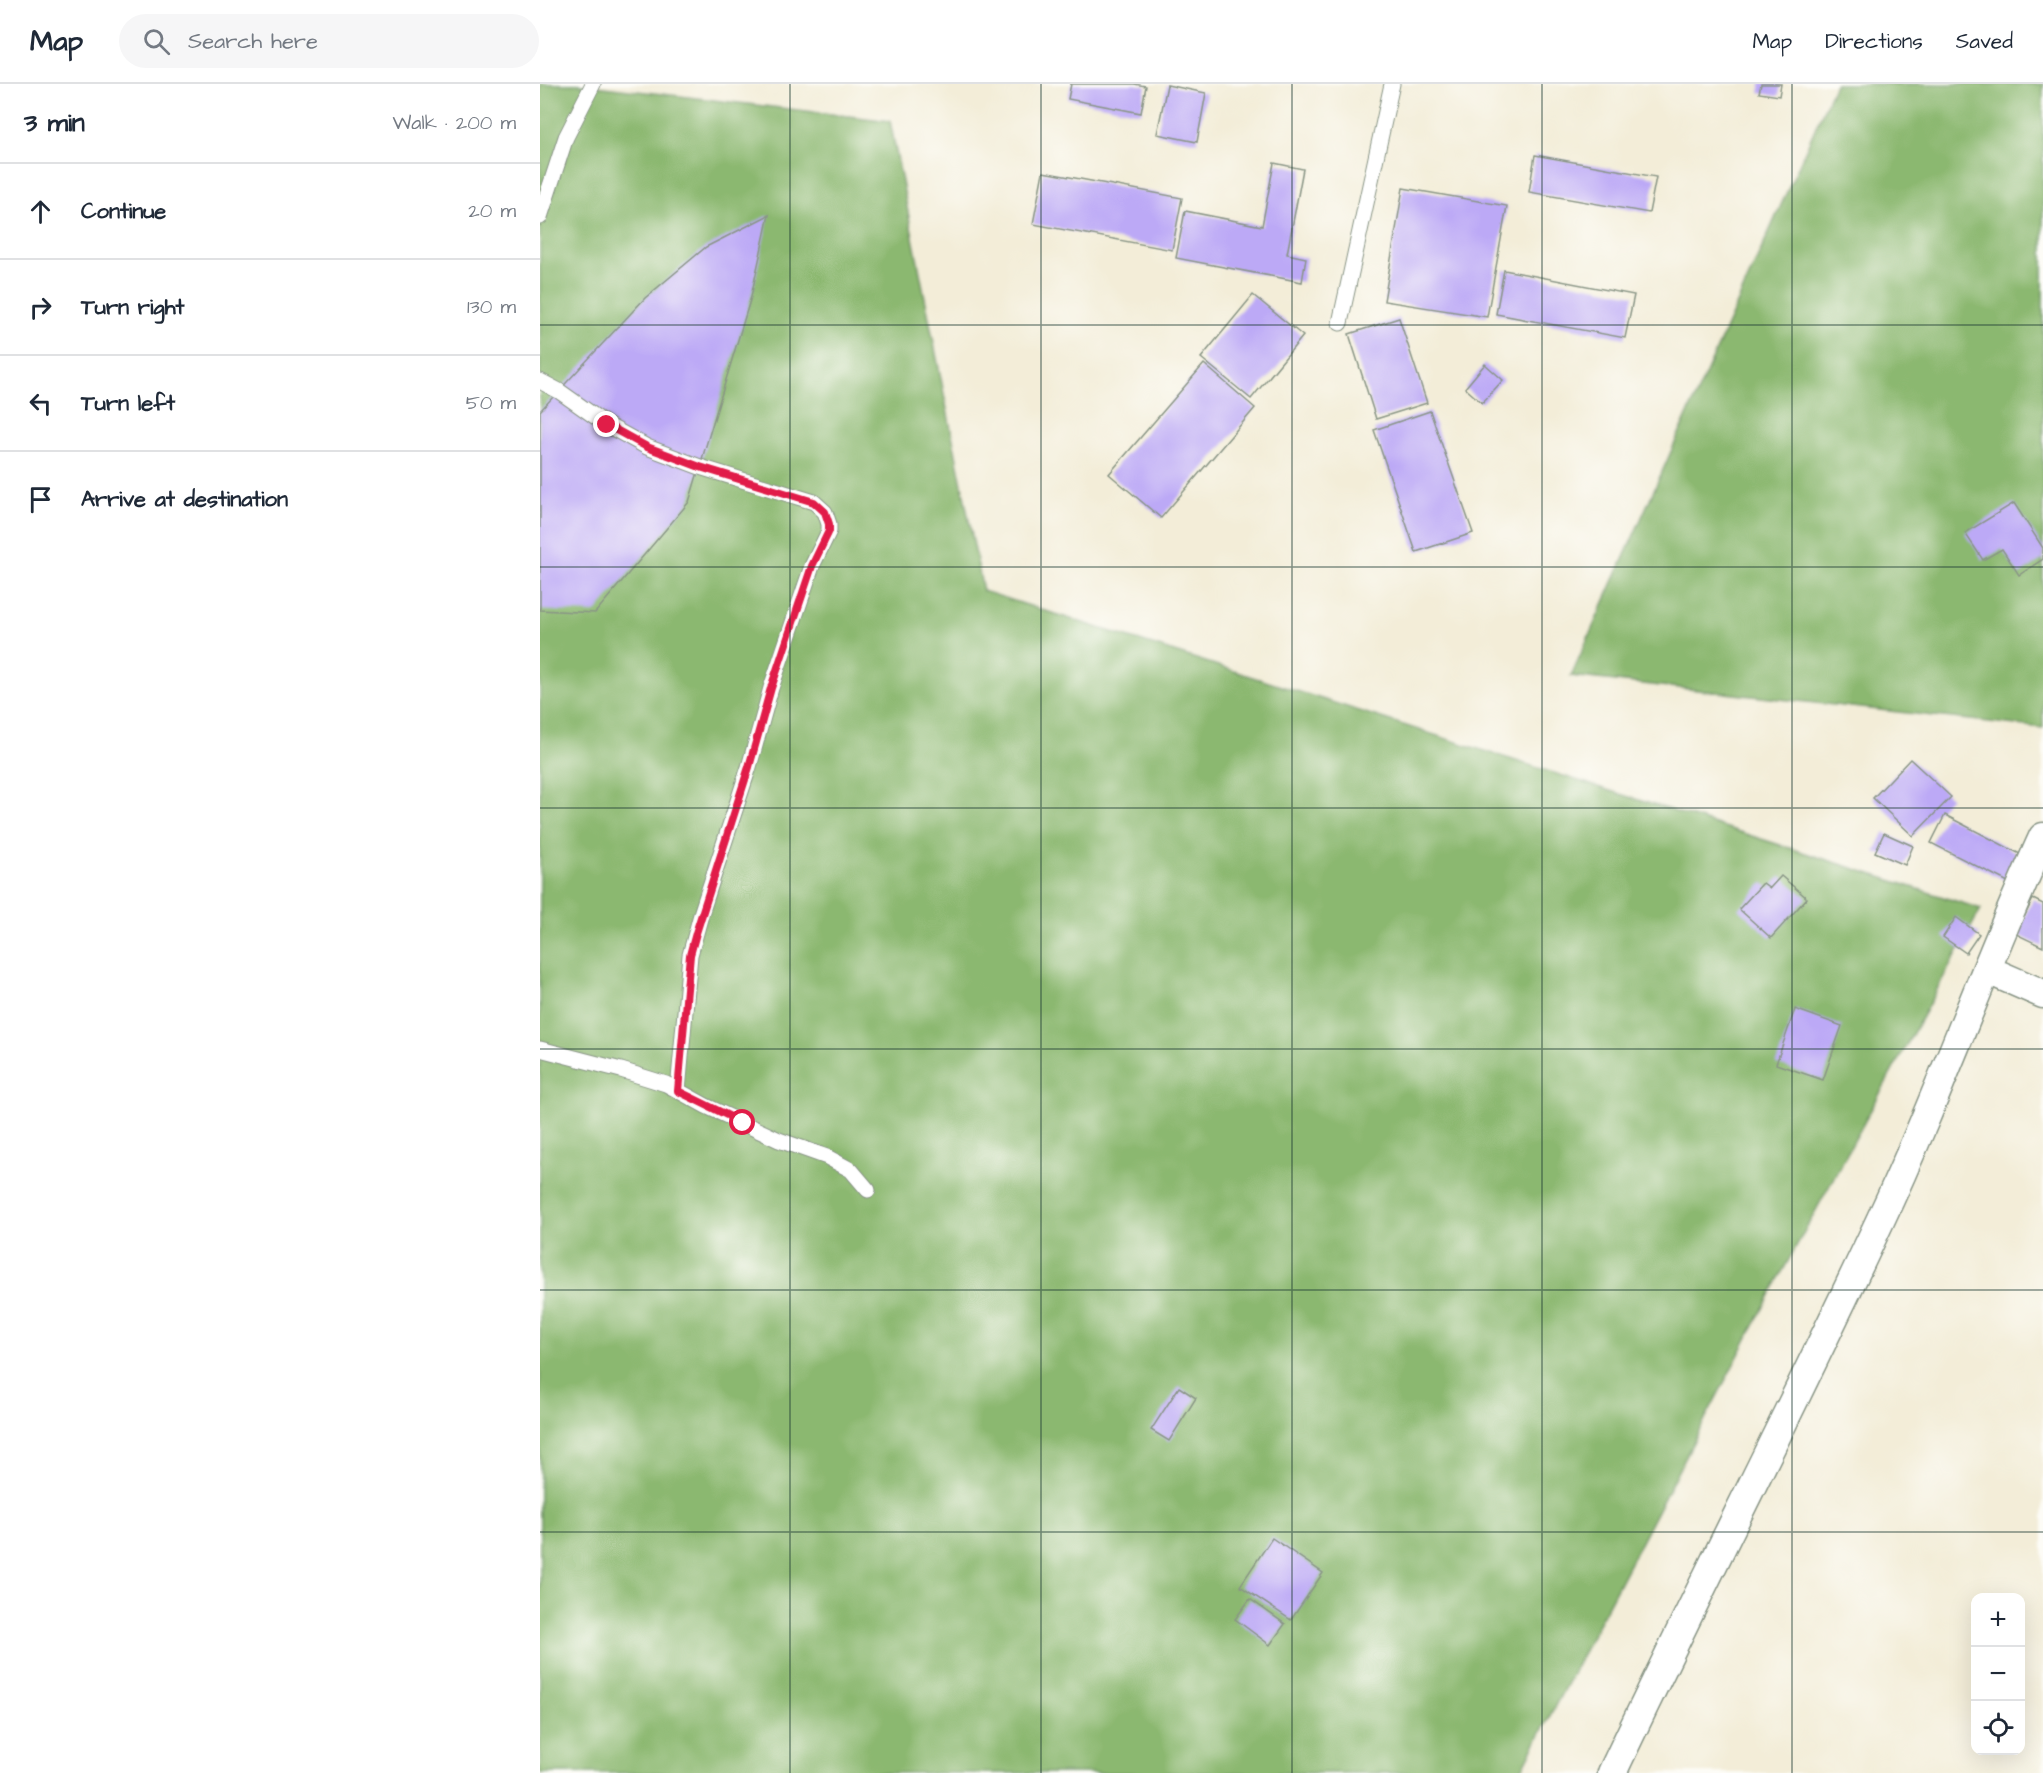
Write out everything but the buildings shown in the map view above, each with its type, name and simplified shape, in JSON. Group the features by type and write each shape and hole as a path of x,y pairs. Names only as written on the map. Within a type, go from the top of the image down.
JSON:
{"street":[{"path":"1612,1773 1880,1222 1988,970 2010,908 2043,837"},
{"path":"1988,970 2043,994"}],"lane":[{"path":"540,217 566,137 593,84"},
{"path":"1340,323 1392,84"},
{"path":"540,381 559,391 607,425 647,447 700,467 814,502 825,512 829,524 824,544 812,566 771,688 749,767 690,955 678,1091"},
{"path":"540,1049 666,1084 706,1106 779,1140 827,1157 851,1170 868,1190"}],"green space":[{"path":"540,84 578,84 890,121 983,591 1981,909 1780,1276 1520,1773 540,1773"},
{"path":"1835,84 2043,84 2043,728 1571,676"}],"route":[{"path":"607,425 647,447 700,467 814,502 825,512 829,524 829,531 812,566 771,688 749,767 690,955 678,1091 743,1123"}]}
